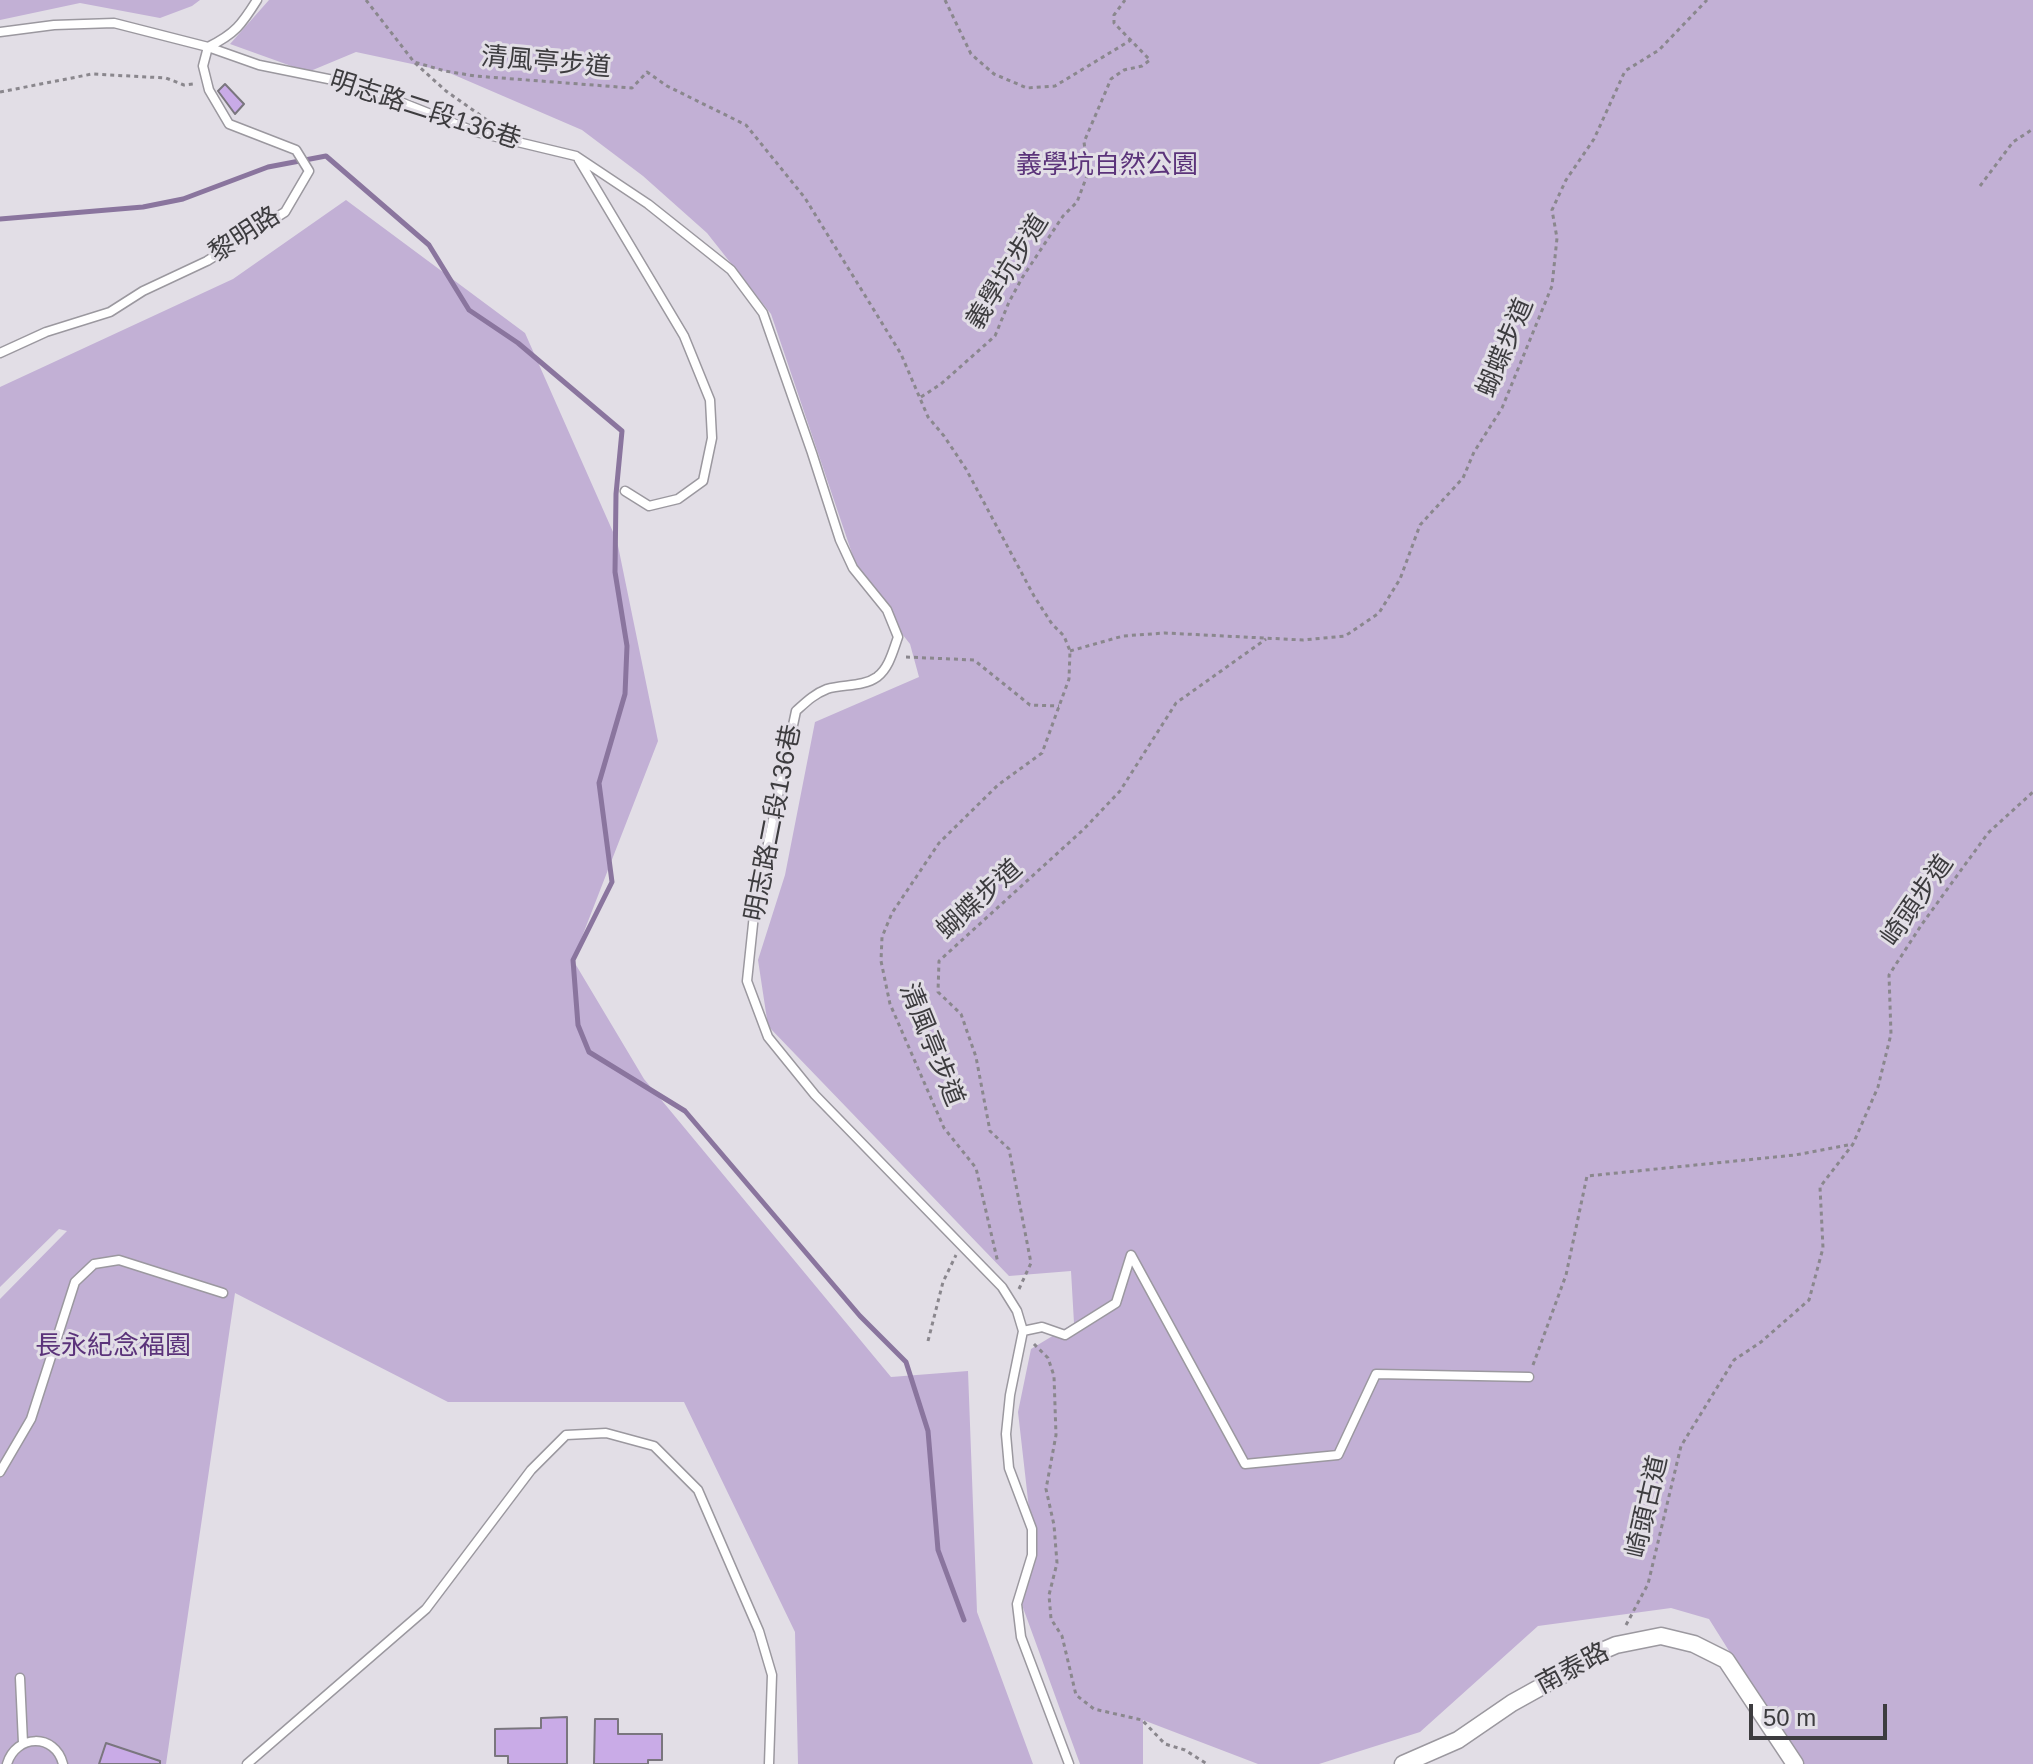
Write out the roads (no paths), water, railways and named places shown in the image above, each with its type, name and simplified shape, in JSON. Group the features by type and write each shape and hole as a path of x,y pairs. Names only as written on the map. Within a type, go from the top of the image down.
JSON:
{"street":[{"name":"南泰路","path":"1403,1764 1458,1740 1588,1657 1616,1645 1661,1636 1694,1644 1726,1660 1795,1764"}],"lane":[{"path":"208,47 240,27 257,0"},
{"name":"明志路二段136巷","path":"0,32 54,25 114,23 208,47 259,65 358,85 476,132 576,156 648,204 731,270 763,313 840,540 853,568 887,610 898,637 888,664 877,677 861,684 829,688 811,696 796,711 755,905 747,981 768,1037 815,1095 1002,1287 1026,1330"},
{"name":"黎明路","path":"0,353 46,332 110,312 143,291 207,261 285,212 309,171 296,150 229,124 209,90 203,66 208,47"},
{"path":"576,156 684,336 710,400 712,438 703,481 678,499 649,506 625,491"},
{"path":"1069,1764 1021,1637 1017,1604 1032,1555 1032,1529 1009,1468 1006,1434 1010,1395 1026,1330 1042,1327 1065,1335 1116,1303 1131,1255 1245,1464 1338,1455 1376,1374 1529,1377"},
{"path":"0,1472 31,1419 75,1282 94,1264 119,1260 223,1293"},
{"path":"247,1764 426,1609 531,1470 566,1435 606,1433 654,1446 698,1490 759,1631 772,1675 769,1764"},
{"path":"20,1678 23,1743"},
{"path":"7,1764 10,1755 23,1743 41,1740 57,1750 63,1764"}],"waterway":[{"path":"0,219 143,207 183,199 268,167 326,156 429,245 469,310 518,343 622,431 616,494 615,572 627,646 625,694 599,783 612,882 573,960 578,1025 589,1052 685,1111 860,1316 906,1362 928,1431 938,1550 964,1620"}],"park label":[{"name":"義學坑自然公園","path":"1107,166"},
{"name":"長永紀念福園","path":"113,1347"}]}
